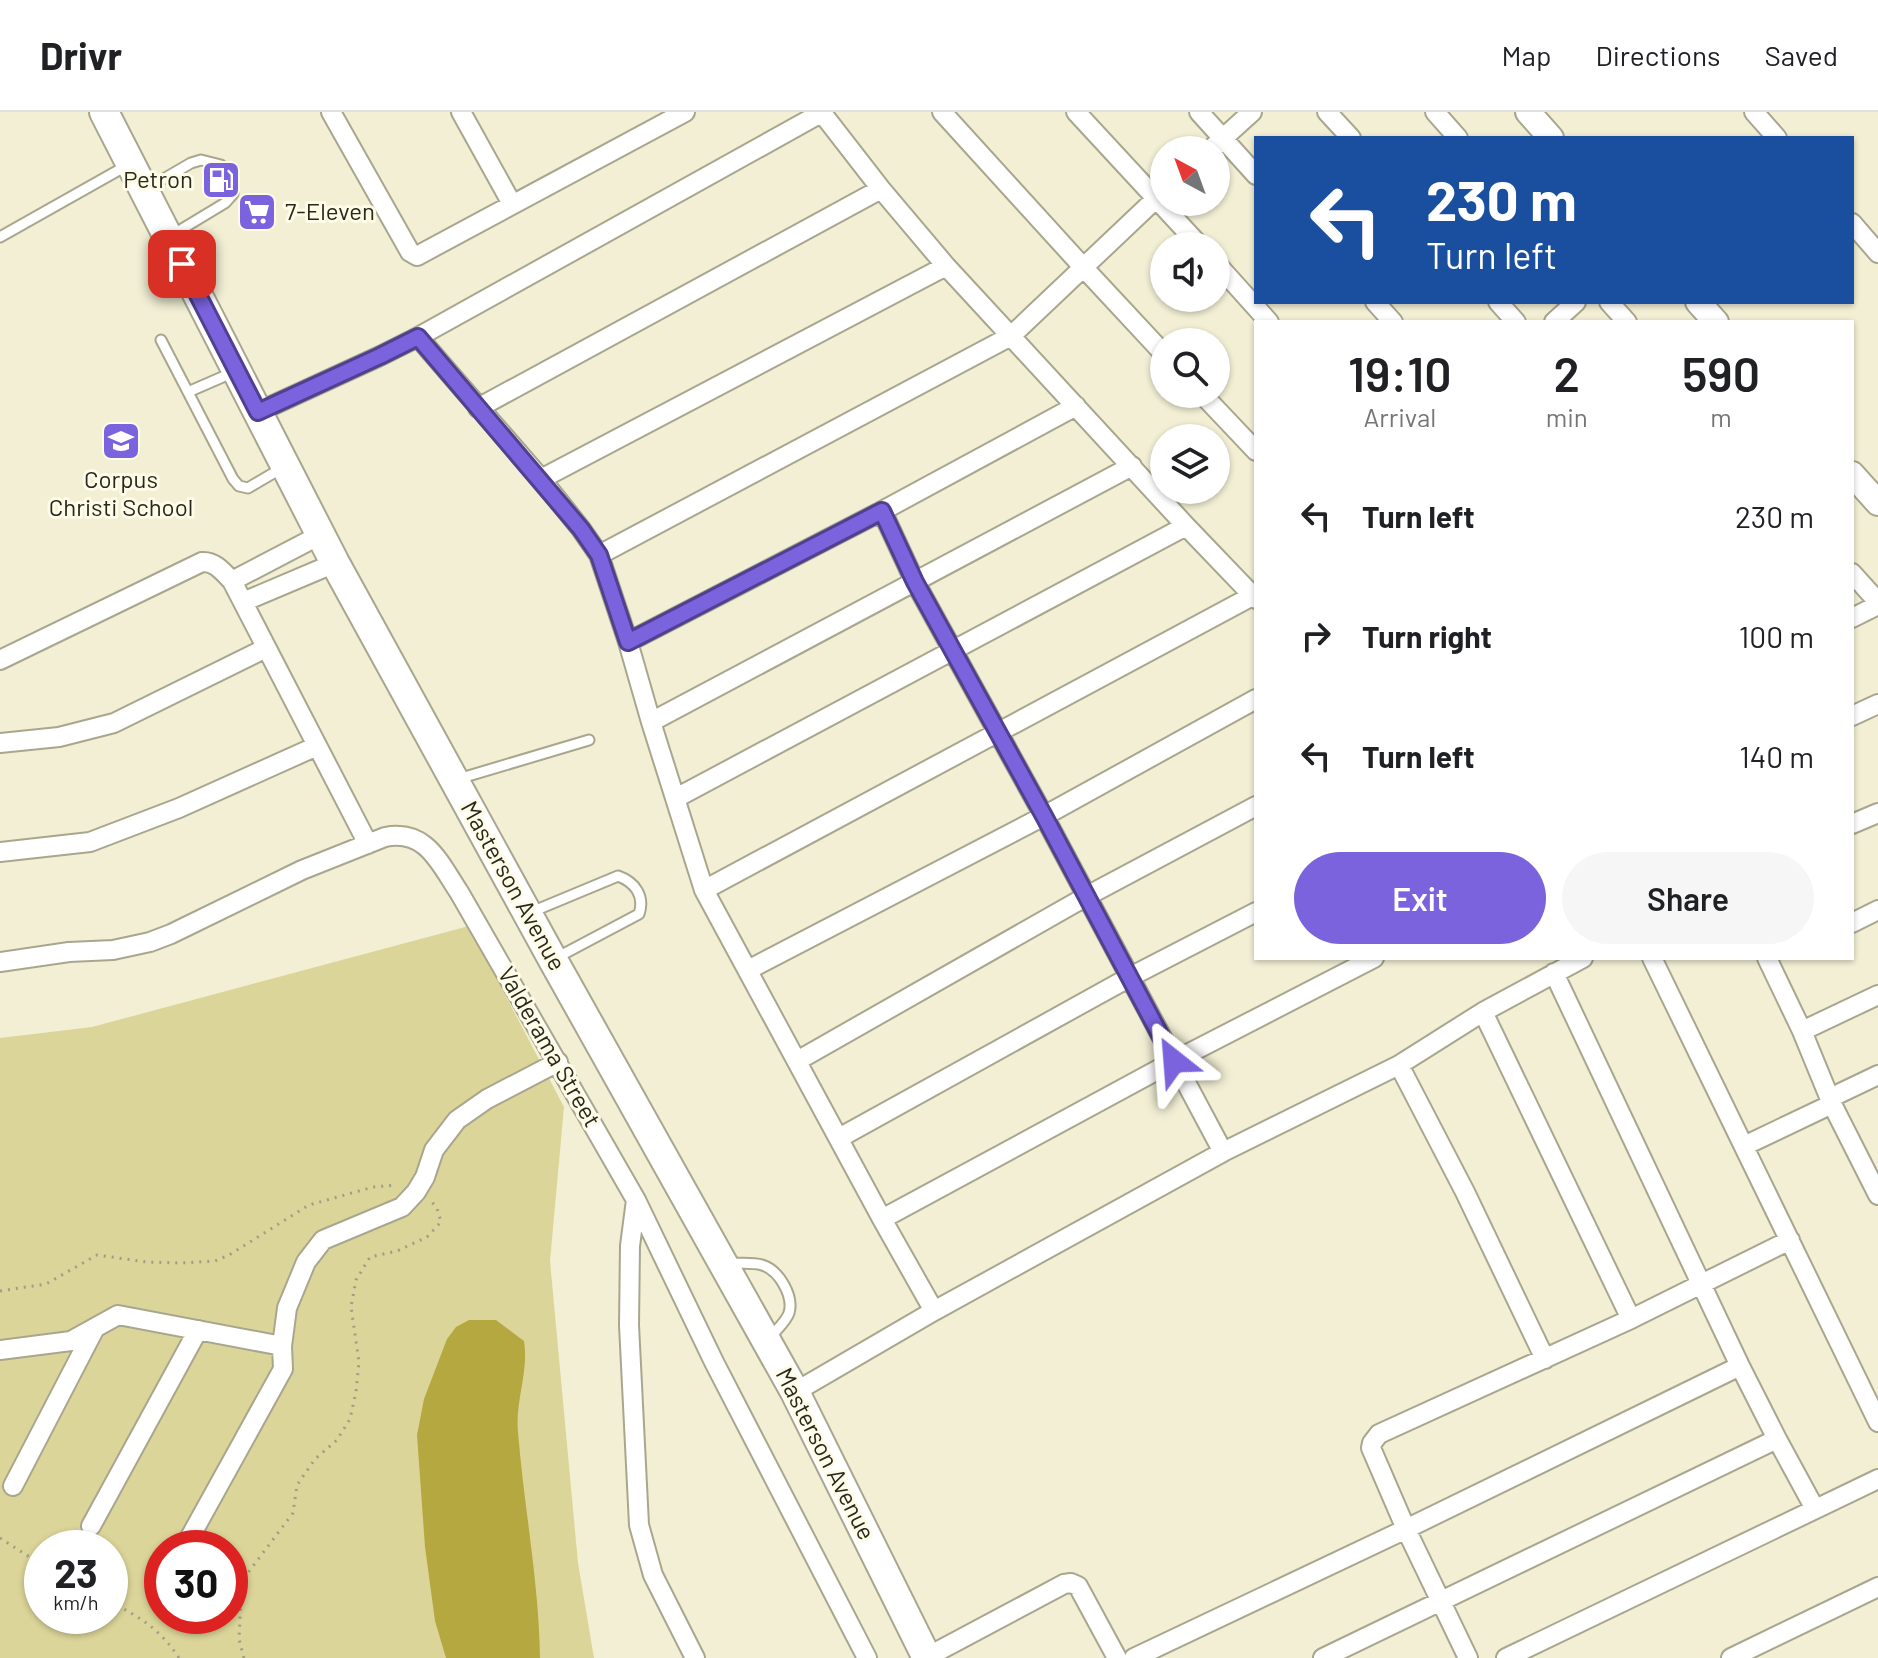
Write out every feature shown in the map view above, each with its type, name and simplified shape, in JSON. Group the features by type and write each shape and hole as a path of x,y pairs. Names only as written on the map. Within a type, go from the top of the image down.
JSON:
{"main road":[{"name":"Masterson Avenue","path":"104,112 320,535 795,1392 927,1657"}],"street":[{"path":"331,112 413,254 417,256 685,112"},
{"path":"461,112 512,204"},
{"path":"258,412 418,337 822,112 946,266 1186,526 1254,595"},
{"path":"942,112 1150,339"},
{"path":"1076,112 1150,184"},
{"path":"1199,112 1212,136"},
{"path":"1226,136 1252,112"},
{"path":"1327,112 1349,136"},
{"path":"1435,112 1456,136"},
{"path":"1528,112 1549,136"},
{"path":"1754,112 1775,136"},
{"path":"1230,154 1254,173"},
{"path":"478,408 881,189"},
{"path":"599,555 1011,336 1150,203"},
{"path":"1177,216 1189,232"},
{"path":"1854,225 1878,253"},
{"path":"541,479 946,266"},
{"path":"1230,279 1267,320"},
{"path":"1377,304 1391,320"},
{"path":"1500,304 1514,320"},
{"path":"1556,320 1574,304"},
{"path":"1611,304 1625,320"},
{"path":"1700,304 1714,320"},
{"path":"418,337 541,479 599,555 704,890 934,1311"},
{"path":"628,642 882,511 1076,406"},
{"path":"1215,408 1254,449"},
{"path":"651,722 1132,466"},
{"path":"1854,476 1878,503"},
{"path":"882,511 915,582 1223,1152"},
{"path":"676,798 1186,526"},
{"path":"232,581 320,535"},
{"path":"0,660 209,561 232,581 368,844"},
{"path":"243,602 335,563"},
{"path":"1854,575 1878,603 1854,617"},
{"path":"704,890 1254,597"},
{"path":"0,743 59,737 114,723 266,648"},
{"path":"748,970 1044,816 1254,700"},
{"path":"1854,715 1878,704"},
{"path":"0,852 90,842 179,808 317,746"},
{"path":"797,1061 1087,896 1254,807"},
{"path":"1854,823 1878,813"},
{"name":"Valderama Street","path":"0,962 69,952 113,950 150,942 302,870 385,837 398,834 410,836 429,849 459,892 636,1200 714,1362 867,1658"},
{"path":"1854,922 1878,910"},
{"path":"839,1138 1130,977 1254,913"},
{"path":"882,1219 1174,1061 1370,960"},
{"path":"795,1392 934,1311 1223,1152 1399,1065 1483,1012 1579,960"},
{"path":"1653,960 1878,1422"},
{"path":"1773,960 1831,1101 1874,1174 1878,1195"},
{"path":"1554,973 1740,1366 1815,1509"},
{"path":"1802,1031 1878,995"},
{"path":"1483,1012 1631,1319"},
{"path":"194,1530 283,1369 282,1346 287,1308 306,1262 323,1240 402,1207 416,1192 434,1150 457,1120 487,1099 558,1062"},
{"path":"1399,1065 1465,1192 1545,1359"},
{"path":"1744,1146 1878,1075"},
{"path":"636,1200 630,1246 629,1325 639,1525 653,1575 695,1658"},
{"path":"1468,1658 1371,1448 1374,1439 1379,1434 1631,1319 1790,1240"},
{"path":"0,1350 71,1341 118,1315 282,1346"},
{"path":"13,1486 95,1328"},
{"path":"91,1526 198,1330"},
{"path":"1134,1658 1740,1366"},
{"path":"1323,1658 1777,1439"},
{"path":"1506,1658 1878,1479"},
{"path":"927,1657 1071,1583 1078,1586 1117,1658"},
{"path":"1731,1658 1878,1587"}],"lane":[{"path":"145,190 191,163 201,160 221,165"},
{"path":"0,237 131,163"},
{"path":"169,237 225,203 233,194 232,187"},
{"path":"161,340 239,486 248,488 285,467"},
{"path":"188,392 237,371"},
{"path":"455,780 589,740"},
{"path":"528,913 618,876 627,879 638,891 641,902 639,914 553,960"},
{"path":"724,1263 761,1264 777,1276 785,1287 791,1301 789,1315 767,1341"}],"path":[{"path":"0,1538 24,1553"},
{"path":"128,1612 168,1641 179,1658"}],"shaded area":[{"path":"469,926 564,1107 550,1261 578,1563 594,1658 0,1658 0,1038 92,1027"},
{"path":"469,1320 496,1320 524,1341 525,1364 518,1432 537,1601 540,1658 446,1658 435,1621 425,1547 417,1435 424,1399 447,1339 456,1327"}],"place":[{"name":"Petron","path":"221,180"},
{"name":"7-Eleven","path":"257,212"},
{"name":"Corpus Christi School","path":"121,441"}],"route":[{"path":"182,264 258,412 418,337 541,479 599,555 628,642 882,511 915,582 1174,1061"}]}
